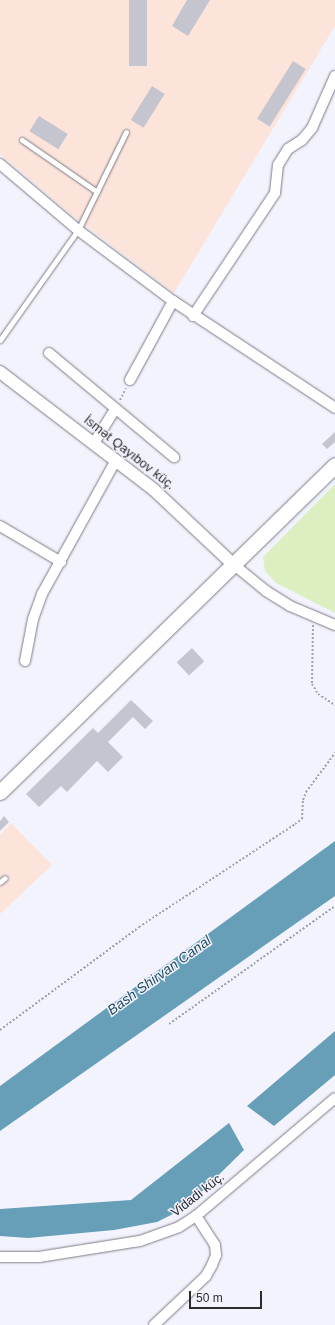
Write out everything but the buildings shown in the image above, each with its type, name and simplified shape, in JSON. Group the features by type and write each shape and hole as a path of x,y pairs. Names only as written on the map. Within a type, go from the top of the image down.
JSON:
{"main road":[{"path":"0,792 335,465"}],"street":[{"path":"193,316 275,193 278,165 288,149 302,140 312,128 335,76"},
{"path":"0,164 78,230 172,301 335,408"},
{"path":"130,380 172,301"},
{"path":"49,353 174,457"},
{"name":"İsmət Qayıbov küç.","path":"0,372 116,460 173,507 233,564"},
{"path":"94,443 116,410"},
{"path":"25,661 33,619 42,594 116,460"},
{"path":"0,526 61,562"},
{"path":"233,564 266,591 313,616 335,625"},
{"name":"Vidadi küç.","path":"0,1257 39,1257 140,1241 179,1227 196,1216 335,1098"},
{"path":"154,1325 206,1276 216,1255 215,1245 196,1216"}],"lane":[{"path":"0,340 78,230 126,132"},
{"path":"22,140 97,192"},
{"path":"0,882 5,878"}],"path":[{"path":"116,410 130,380"},
{"path":"313,616 312,684 318,694 335,704"},
{"path":"0,1030 139,927 302,819 306,792 335,753"},
{"path":"170,1024 335,906"}],"shaded area":[{"path":"0,0 335,0 335,26 174,293 69,213 0,154"},
{"path":"11,823 52,865 0,914 0,835"}],"green space":[{"path":"335,484 335,613 276,583 265,571 263,557"}],"water":[{"name":"Bash Shirvan Canal","path":"335,841 335,896 0,1131 0,1086"},
{"path":"335,1031 335,1075 274,1126 247,1106"},
{"path":"229,1123 244,1150 185,1208 157,1222 114,1230 28,1238 0,1236 0,1209 131,1200"}]}
